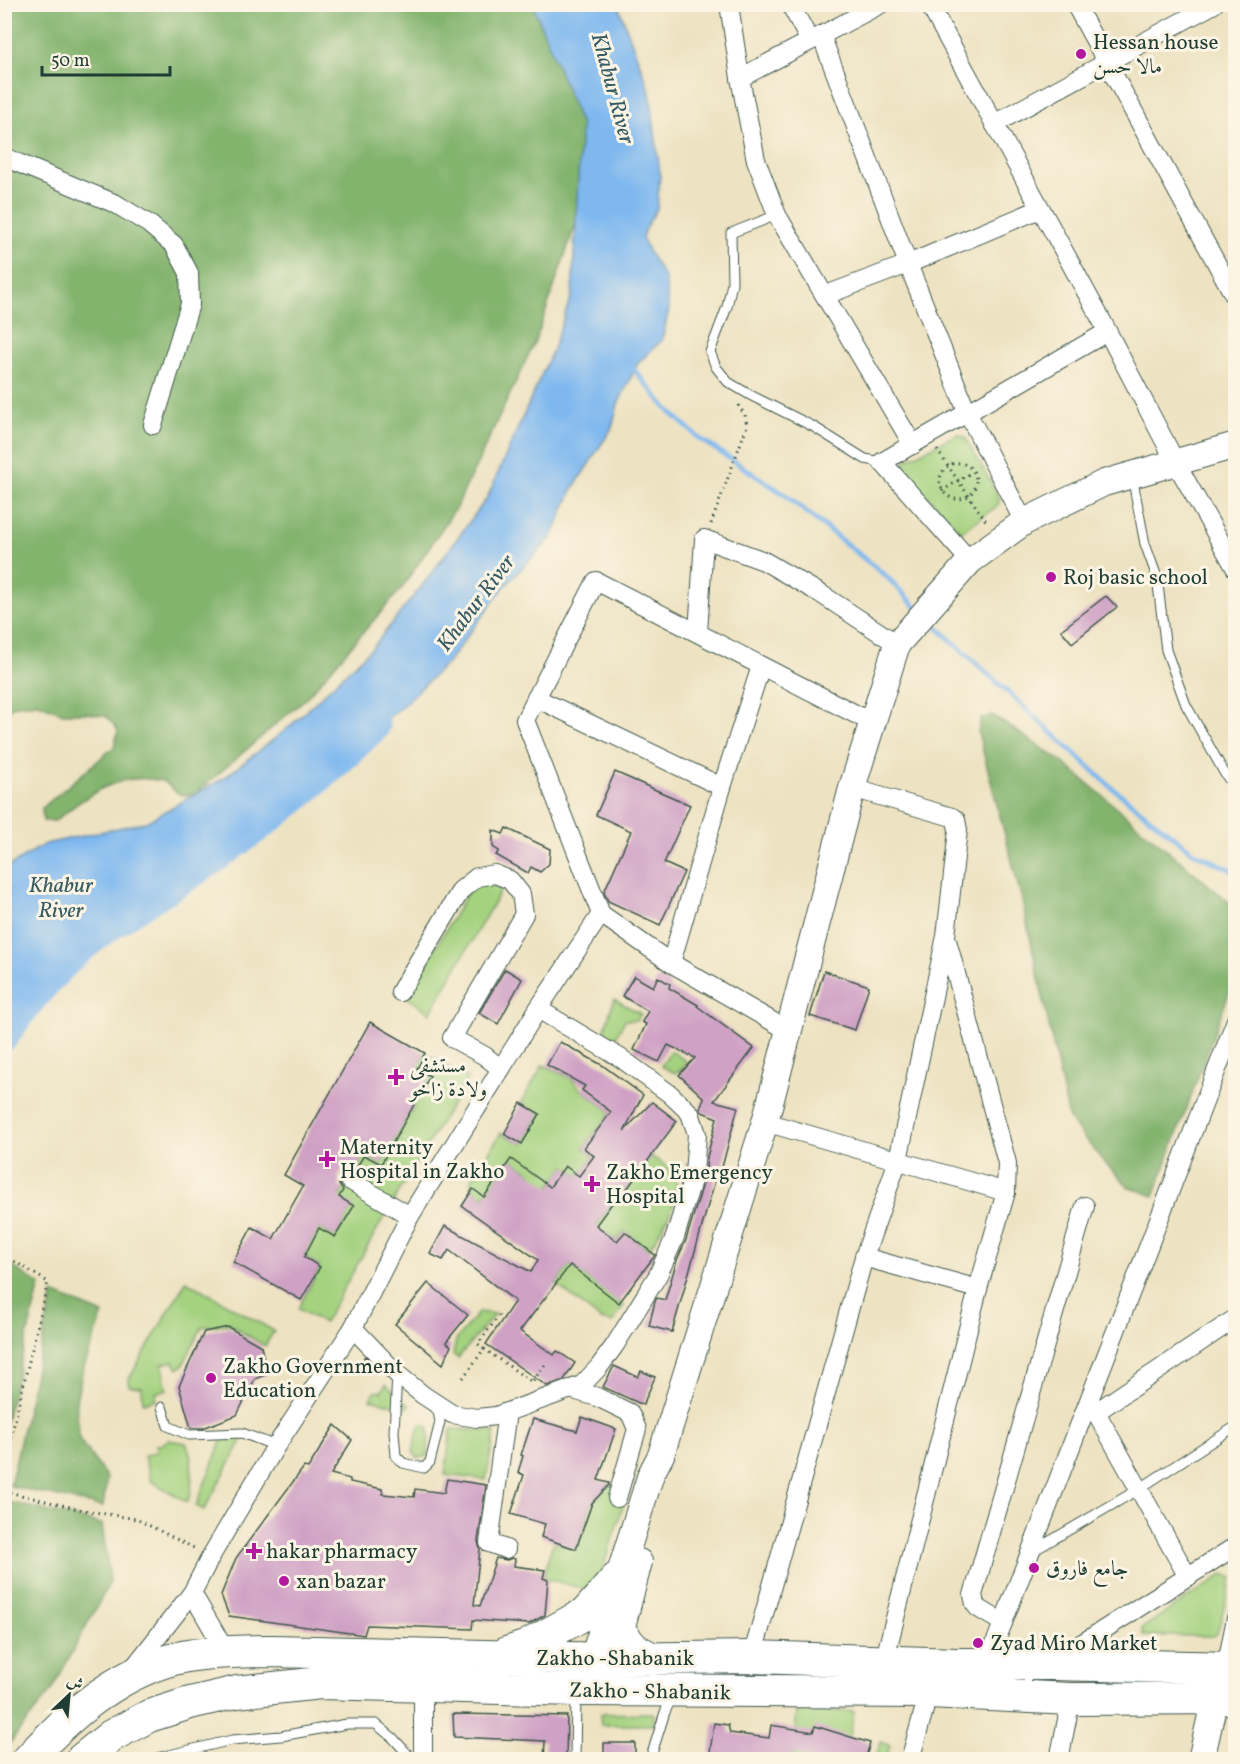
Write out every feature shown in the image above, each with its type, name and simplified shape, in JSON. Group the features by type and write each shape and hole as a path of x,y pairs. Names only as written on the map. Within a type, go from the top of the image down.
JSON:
{"highway":[{"path":"496,1657 525,1647 586,1613 616,1580"},
{"name":"Zakho -Shabanik","path":"28,1760 54,1732 88,1703 125,1679 157,1665 191,1656 226,1652 272,1651 496,1657 607,1655 653,1659 752,1657 884,1662 1231,1668"},
{"name":"Zakho - Shabanik","path":"81,1760 111,1736 149,1716 237,1692 321,1683 576,1690 929,1692 1071,1699 1216,1698"}],"street":[{"path":"729,4 756,160 777,215 920,440"},
{"path":"790,4 815,38 968,414 1024,522"},
{"path":"740,78 881,4"},
{"path":"929,4 1176,463 1236,569"},
{"path":"1075,4 1236,299"},
{"path":"994,124 1214,4"},
{"path":"4,157 116,204 148,224 174,245 189,273 190,304 153,425"},
{"path":"826,295 908,264 1040,209"},
{"path":"965,567 882,462 1107,332"},
{"path":"607,1655 616,1580 651,1474 661,1455 765,1122 852,788 897,644 965,567 1024,522 1104,483 1236,445"},
{"path":"698,633 705,539 764,561 821,594 897,644"},
{"path":"789,1032 671,963 601,914 525,720 596,581 871,722"},
{"path":"671,963 722,787 761,666"},
{"path":"536,698 722,787"},
{"path":"752,1657 864,1257 898,1160 946,936 958,830 956,820 852,788"},
{"path":"400,992 461,890 477,877 495,874 510,880 521,894 524,914 452,1038 485,1056 501,1069"},
{"path":"125,1679 192,1593 211,1556 276,1446 353,1328 410,1216 538,1009 601,914"},
{"path":"884,1662 978,1289 1006,1192 1006,1163 946,936"},
{"path":"353,1328 397,1374 452,1414 477,1418 507,1412 582,1385 598,1367 631,1319 666,1259 693,1174 697,1134 690,1113 670,1094 622,1059 538,1009"},
{"path":"987,1664 1030,1553 1091,1410 1236,1020"},
{"path":"765,1122 1006,1192"},
{"path":"349,1180 410,1216"},
{"path":"1003,1623 978,1608 973,1595 1085,1206"},
{"path":"864,1257 978,1289"},
{"path":"1091,1410 1236,1318"},
{"path":"570,1389 597,1397 630,1413 637,1429 617,1498"},
{"path":"1091,1410 1139,1489 1188,1577"},
{"path":"506,1549 489,1543 507,1412"},
{"path":"576,1690 607,1655 662,1478 661,1455"},
{"path":"1050,1664 1236,1546"},
{"path":"192,1593 226,1652"},
{"path":"1231,1668 1236,1618"},
{"path":"607,1655 662,1690"},
{"path":"423,1686 423,1760"},
{"path":"910,1760 929,1692"},
{"path":"1183,1760 1216,1698"},
{"path":"1201,1760 1216,1698"},
{"path":"1059,1760 1071,1699"}],"lane":[{"path":"777,215 731,233 732,283 727,307 710,352 716,368 728,382 750,395 814,427 865,459 882,462"},
{"path":"1131,476 1145,544 1157,577 1166,650 1186,705 1236,789"},
{"path":"397,1374 394,1432 396,1456 403,1463 424,1468 430,1462 440,1422 436,1403"},
{"path":"162,1407 168,1426 189,1435 242,1433 276,1446"},
{"path":"1030,1553 1139,1489 1236,1426"},
{"path":"575,1760 576,1690"},
{"path":"650,1760 664,1712 662,1690"},
{"path":"148,1760 232,1740 281,1736 347,1725 376,1724 393,1738 413,1760"}],"path":[{"path":"717,508 747,426"},
{"path":"920,440 948,466 999,540"},
{"path":"942,491 991,459"},
{"path":"964,464 973,472 975,487 968,496 957,499 942,491 940,480 948,466 964,464"},
{"path":"4,1255 48,1282 4,1466"},
{"path":"500,1314 478,1344 532,1382 545,1365"},
{"path":"463,1378 484,1349"},
{"path":"4,1491 83,1510 136,1519 211,1556"}],"green space":[{"path":"5,5 533,5 581,125 576,223 537,337 457,506 402,588 305,699 195,794 181,795 162,781 132,779 118,782 91,794 55,821 43,821 42,808 114,747 118,730 106,716 63,713 38,703 17,705 5,711"},
{"path":"957,434 965,437 999,497 999,504 996,507 961,532 902,469 906,460"},
{"path":"992,715 1060,760 1235,907 1235,977 1154,1196 1129,1187 1103,1161 1069,1119 1022,900 978,732 981,719"},
{"path":"488,883 501,890 430,1013 407,997 466,895 473,887"},
{"path":"614,999 641,1014 637,1020 625,1020 614,1040 604,1032"},
{"path":"671,1051 686,1061 682,1069 675,1073 661,1066"},
{"path":"425,1053 468,1078 391,1205 324,1323 298,1309 320,1267 304,1257 319,1228 335,1237 353,1207 339,1197 364,1155 381,1164 430,1077 417,1069"},
{"path":"543,1065 571,1078 582,1090 611,1112 584,1148 594,1156 579,1176 565,1166 544,1195 532,1174 511,1159 484,1197 473,1189 470,1182 501,1133 523,1144 540,1114 521,1103"},
{"path":"651,1156 672,1171 677,1184 670,1213 649,1250 625,1232 617,1241 607,1234 588,1237 615,1200 605,1193 611,1184 624,1193"},
{"path":"5,1261 40,1285 5,1424"},
{"path":"570,1265 624,1306 612,1323 601,1320 556,1284"},
{"path":"186,1281 274,1331 265,1346 229,1324 202,1327 183,1365 178,1369 173,1361 162,1364 167,1389 156,1393 156,1399 143,1403 142,1387 129,1386 129,1379"},
{"path":"53,1293 103,1314 82,1373 76,1401 79,1439 107,1478 103,1507 10,1486"},
{"path":"479,1312 495,1314 458,1358 453,1355 456,1340"},
{"path":"386,1384 409,1406 406,1408 370,1399 375,1391 381,1392"},
{"path":"423,1424 429,1428 428,1456 418,1458 413,1452 419,1425"},
{"path":"451,1429 495,1431 486,1480 445,1475"},
{"path":"223,1437 244,1437 204,1510 196,1506"},
{"path":"168,1440 186,1443 188,1448 192,1481 187,1502 151,1481 144,1456 158,1451 156,1445 161,1445"},
{"path":"610,1484 625,1500 599,1580 585,1589 543,1578 552,1546 555,1542 576,1549 592,1503"},
{"path":"5,1501 102,1524 110,1582 51,1691 5,1749"},
{"path":"1224,1574 1232,1578 1217,1634 1214,1636 1143,1636 1142,1628"},
{"path":"854,1711 850,1737 816,1759 792,1760 797,1712"},
{"path":"654,1713 654,1725 601,1725 600,1714"},
{"path":"881,1742 890,1746 886,1759 875,1759"}],"water":[{"name":"Khabur River","path":"533,5 618,5 650,92 660,174 657,209 642,237 665,278 669,309 662,340 638,363 618,404 612,428 572,490 552,537 505,586 448,662 399,709 307,786 220,842 119,917 48,980 5,1036 5,869 45,844 146,822 224,778 288,728 372,648 425,582 487,498 553,349 572,294 581,125"}],"building":[{"path":"1106,596 1117,607 1072,643 1061,630"},
{"path":"615,772 690,805 664,863 684,872 660,925 608,901 604,892 631,831 596,815"},
{"path":"506,828 550,849 549,864 540,872 531,867 528,873 496,855 499,851 493,847 493,830 503,834"},
{"path":"505,969 522,979 498,1024 479,1013"},
{"path":"824,971 869,986 855,1030 810,1016"},
{"path":"634,976 653,987 658,977 670,984 669,988 698,1005 754,1048 714,1101 738,1107 672,1332 649,1326 655,1301 657,1298 665,1300 677,1260 686,1240 705,1177 707,1157 717,1118 702,1112 700,1108 704,1098 679,1075 695,1058 668,1045 659,1062 634,1050 646,1024 642,1022 648,1011 622,996"},
{"name":"Maternity Hospital in Zakho","path":"370,1022 425,1053 417,1069 430,1076 381,1164 364,1155 355,1170 344,1170 339,1175 339,1185 343,1190 339,1197 354,1206 335,1237 319,1228 304,1257 320,1267 301,1300 233,1262 252,1227 273,1239 303,1186 284,1175"},
{"path":"560,1042 602,1065 643,1095 624,1131 652,1102 677,1121 624,1193 621,1191 596,1225 617,1241 625,1232 655,1255 653,1258 619,1303 570,1265 520,1331 554,1355 557,1351 575,1363 564,1380 547,1386 486,1344 515,1301 449,1250 443,1260 430,1254 445,1226 531,1272 538,1260 462,1206 473,1189 484,1197 511,1159 550,1187 565,1166 579,1176 594,1156 584,1148 611,1112 582,1090 585,1086 547,1065"},
{"path":"521,1103 540,1114 522,1144 504,1134"},
{"path":"428,1283 468,1315 446,1342 451,1346 443,1364 395,1324"},
{"path":"228,1327 261,1346 267,1374 255,1379 237,1415 203,1428 191,1428 179,1386 204,1332"},
{"path":"365,1356 376,1368 372,1374 359,1366"},
{"path":"614,1366 638,1377 641,1371 655,1377 643,1405 603,1387"},
{"path":"582,1417 616,1429 598,1480 609,1483 609,1485 592,1503 576,1549 541,1537 545,1524 511,1514 524,1475 518,1472 533,1419 577,1431"},
{"path":"335,1425 352,1440 331,1474 350,1479 350,1482 382,1489 383,1494 414,1497 415,1489 444,1493 447,1479 486,1485 478,1541 480,1549 474,1605 480,1606 496,1558 507,1560 512,1558 515,1559 514,1566 545,1570 543,1578 548,1580 545,1615 529,1624 473,1620 472,1629 367,1625 364,1635 229,1616 221,1595 236,1558 304,1467 308,1468"},
{"path":"453,1714 567,1716 566,1760 544,1760 545,1741 454,1737"},
{"path":"714,1723 728,1725 730,1733 769,1738 771,1725 813,1732 815,1726 870,1743 865,1760 816,1760 793,1753 792,1760 709,1760"},
{"path":"604,1743 635,1743 635,1760 604,1760"}],"waterway":[{"path":"630,365 669,411 700,439 784,494 886,576 919,610"},
{"path":"928,619 1110,786 1193,852 1236,872"},
{"name":"Khabur River","path":"4,1036 46,982 96,936 209,862 264,822 303,792 375,726"}],"place":[{"name":"Hessan house مالا حسن","path":"1081,54"},
{"name":"Roj basic school","path":"1051,577"},
{"name":"مستشفى ولادة زاخو","path":"396,1077"},
{"name":"Maternity Hospital in Zakho","path":"327,1159"},
{"name":"Zakho Emergency Hospital","path":"592,1184"},
{"name":"Zakho Government Education","path":"211,1378"},
{"name":"hakar pharmacy","path":"254,1551"},
{"name":"جامع فاروق","path":"1034,1568"},
{"name":"xan bazar","path":"284,1581"},
{"name":"Zyad Miro Market","path":"978,1643"}]}
